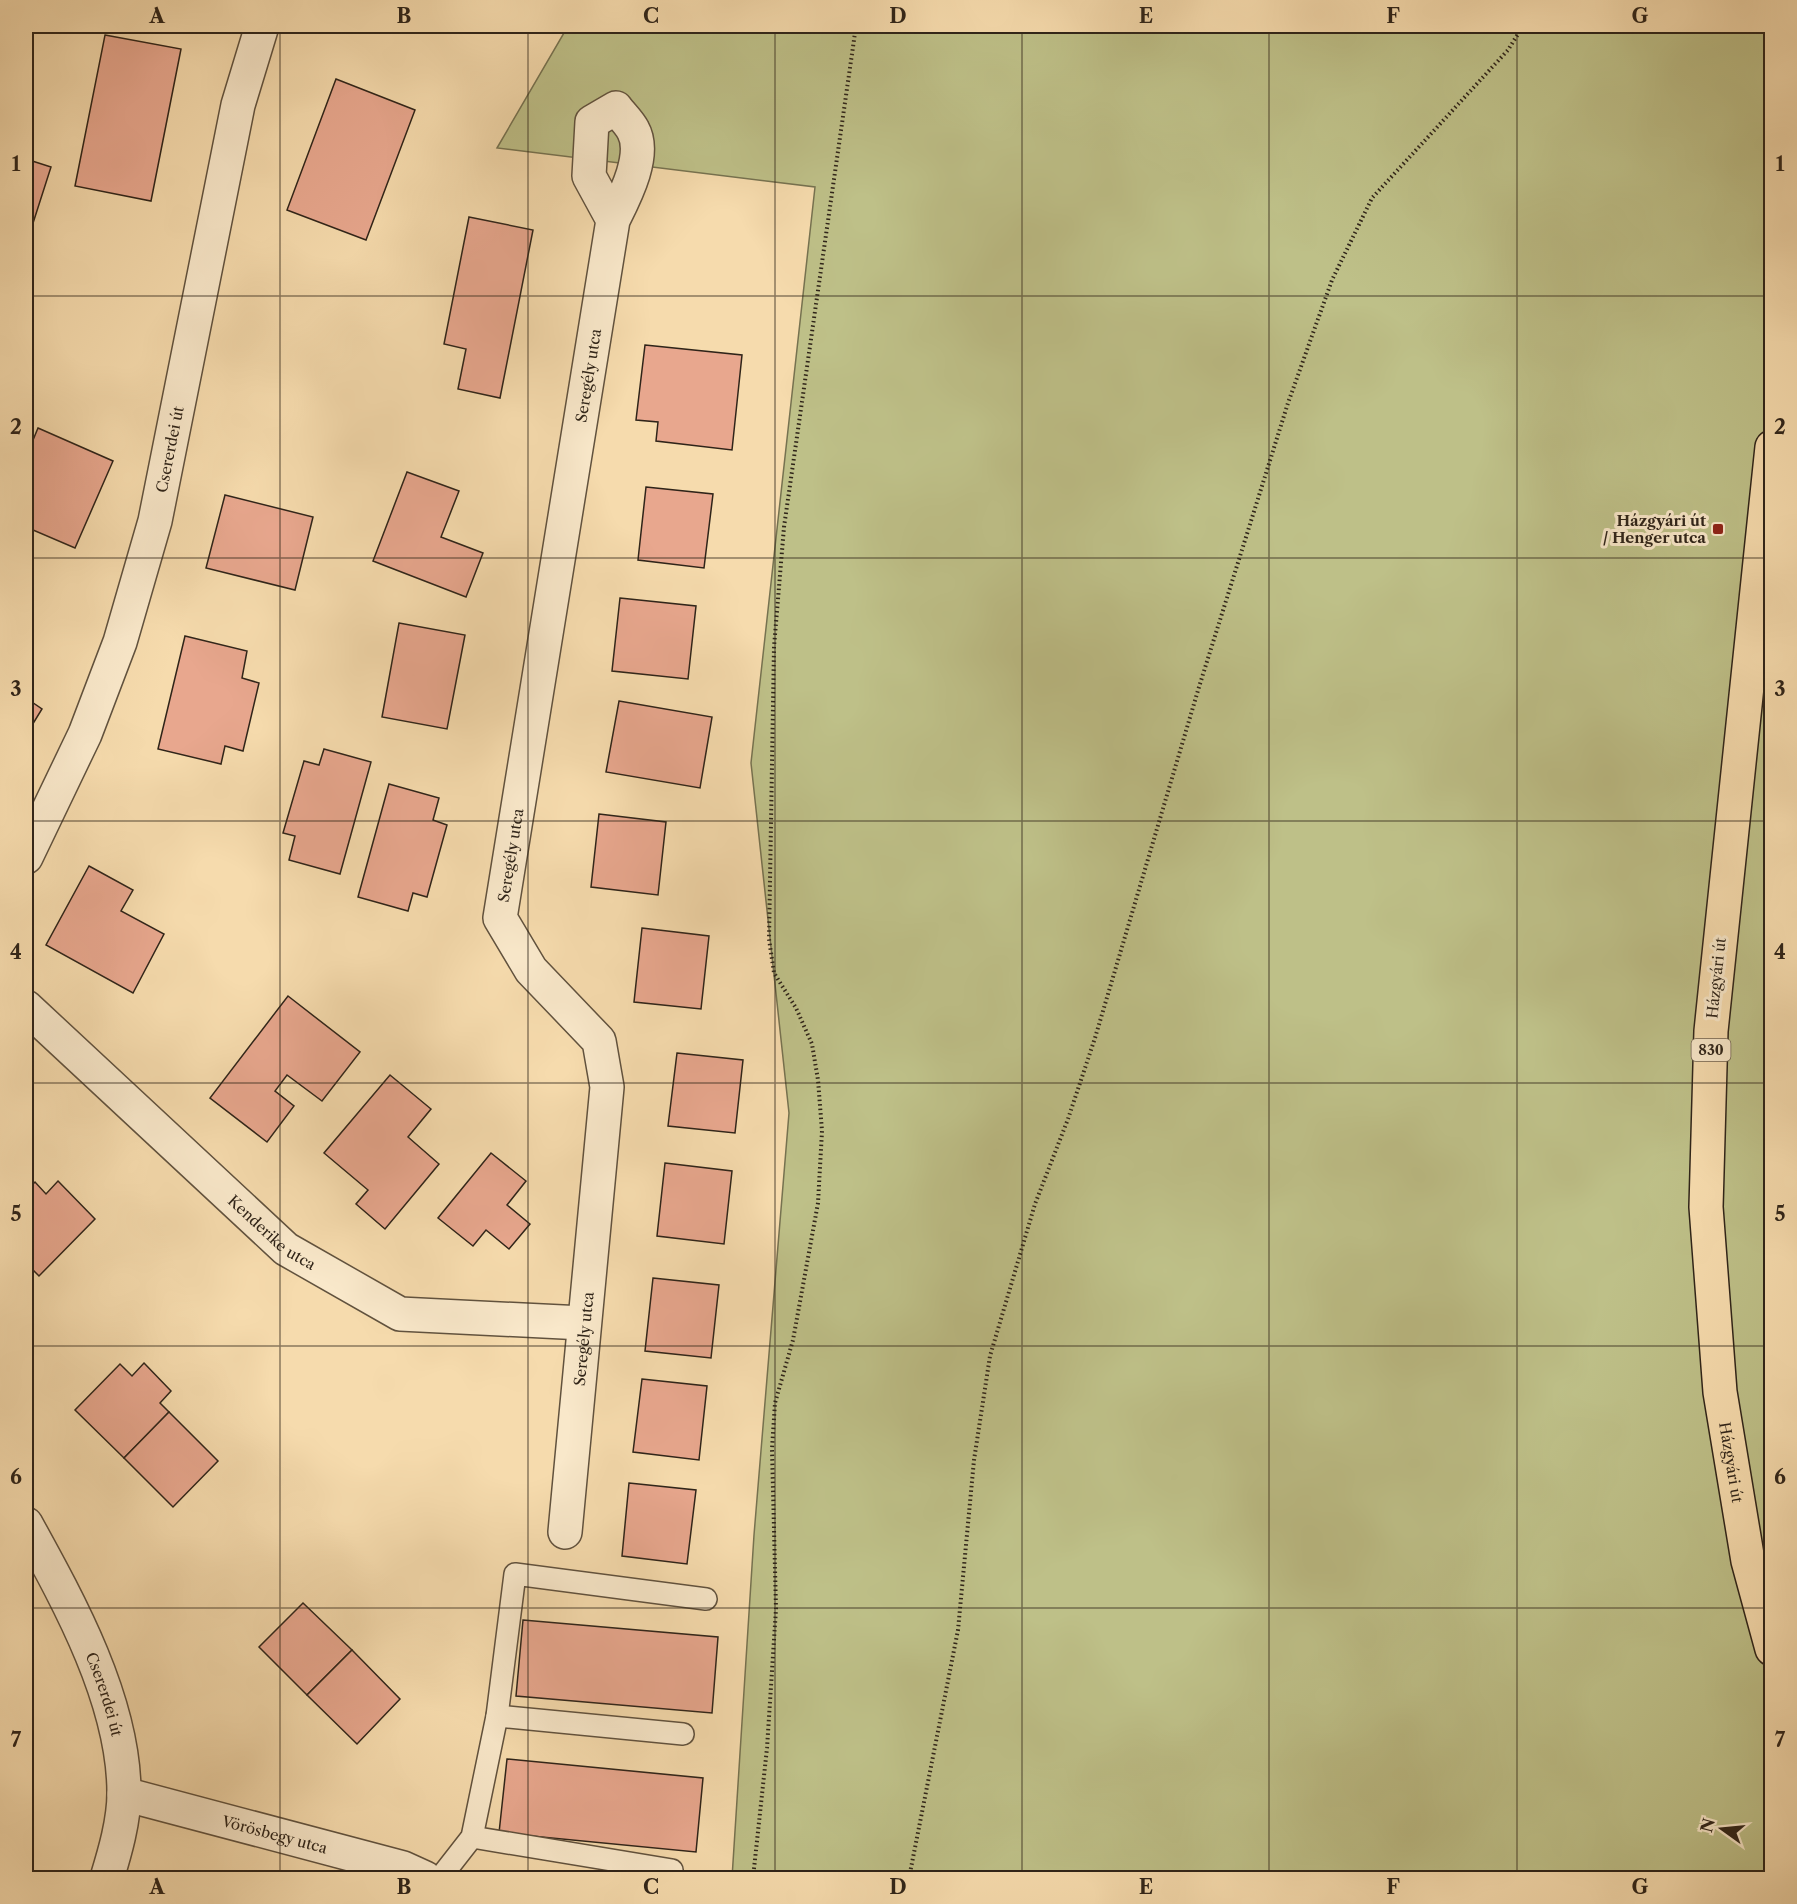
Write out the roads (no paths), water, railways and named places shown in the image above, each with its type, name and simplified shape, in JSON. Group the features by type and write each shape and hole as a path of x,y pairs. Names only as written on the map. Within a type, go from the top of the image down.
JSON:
{"main road":[{"name":"Házgyári út","path":"1772,447 1711,1031 1706,1207 1720,1392 1748,1562 1772,1649"}],"street":[{"name":"Csererdei út","path":"26,857 85,734 120,642 155,521 238,105 262,26"},
{"name":"Seregély utca","path":"565,1532 583,1323 608,1087 599,1041 531,970 500,918 613,220"},
{"name":"Kenderike utca","path":"26,1007 286,1249 400,1314 583,1323"},
{"name":"Csererdei út","path":"26,1524 63,1591 117,1729 124,1794 116,1849 107,1878"},
{"name":"Vörösbegy utca","path":"124,1794 403,1868 425,1878"}],"lane":[{"path":"440,1878 472,1837 498,1716 515,1574 706,1599"},
{"path":"498,1716 683,1734"},
{"path":"472,1837 672,1870"}],"place":[{"name":"Házgyári út / Henger utca","path":"1718,529"}]}
